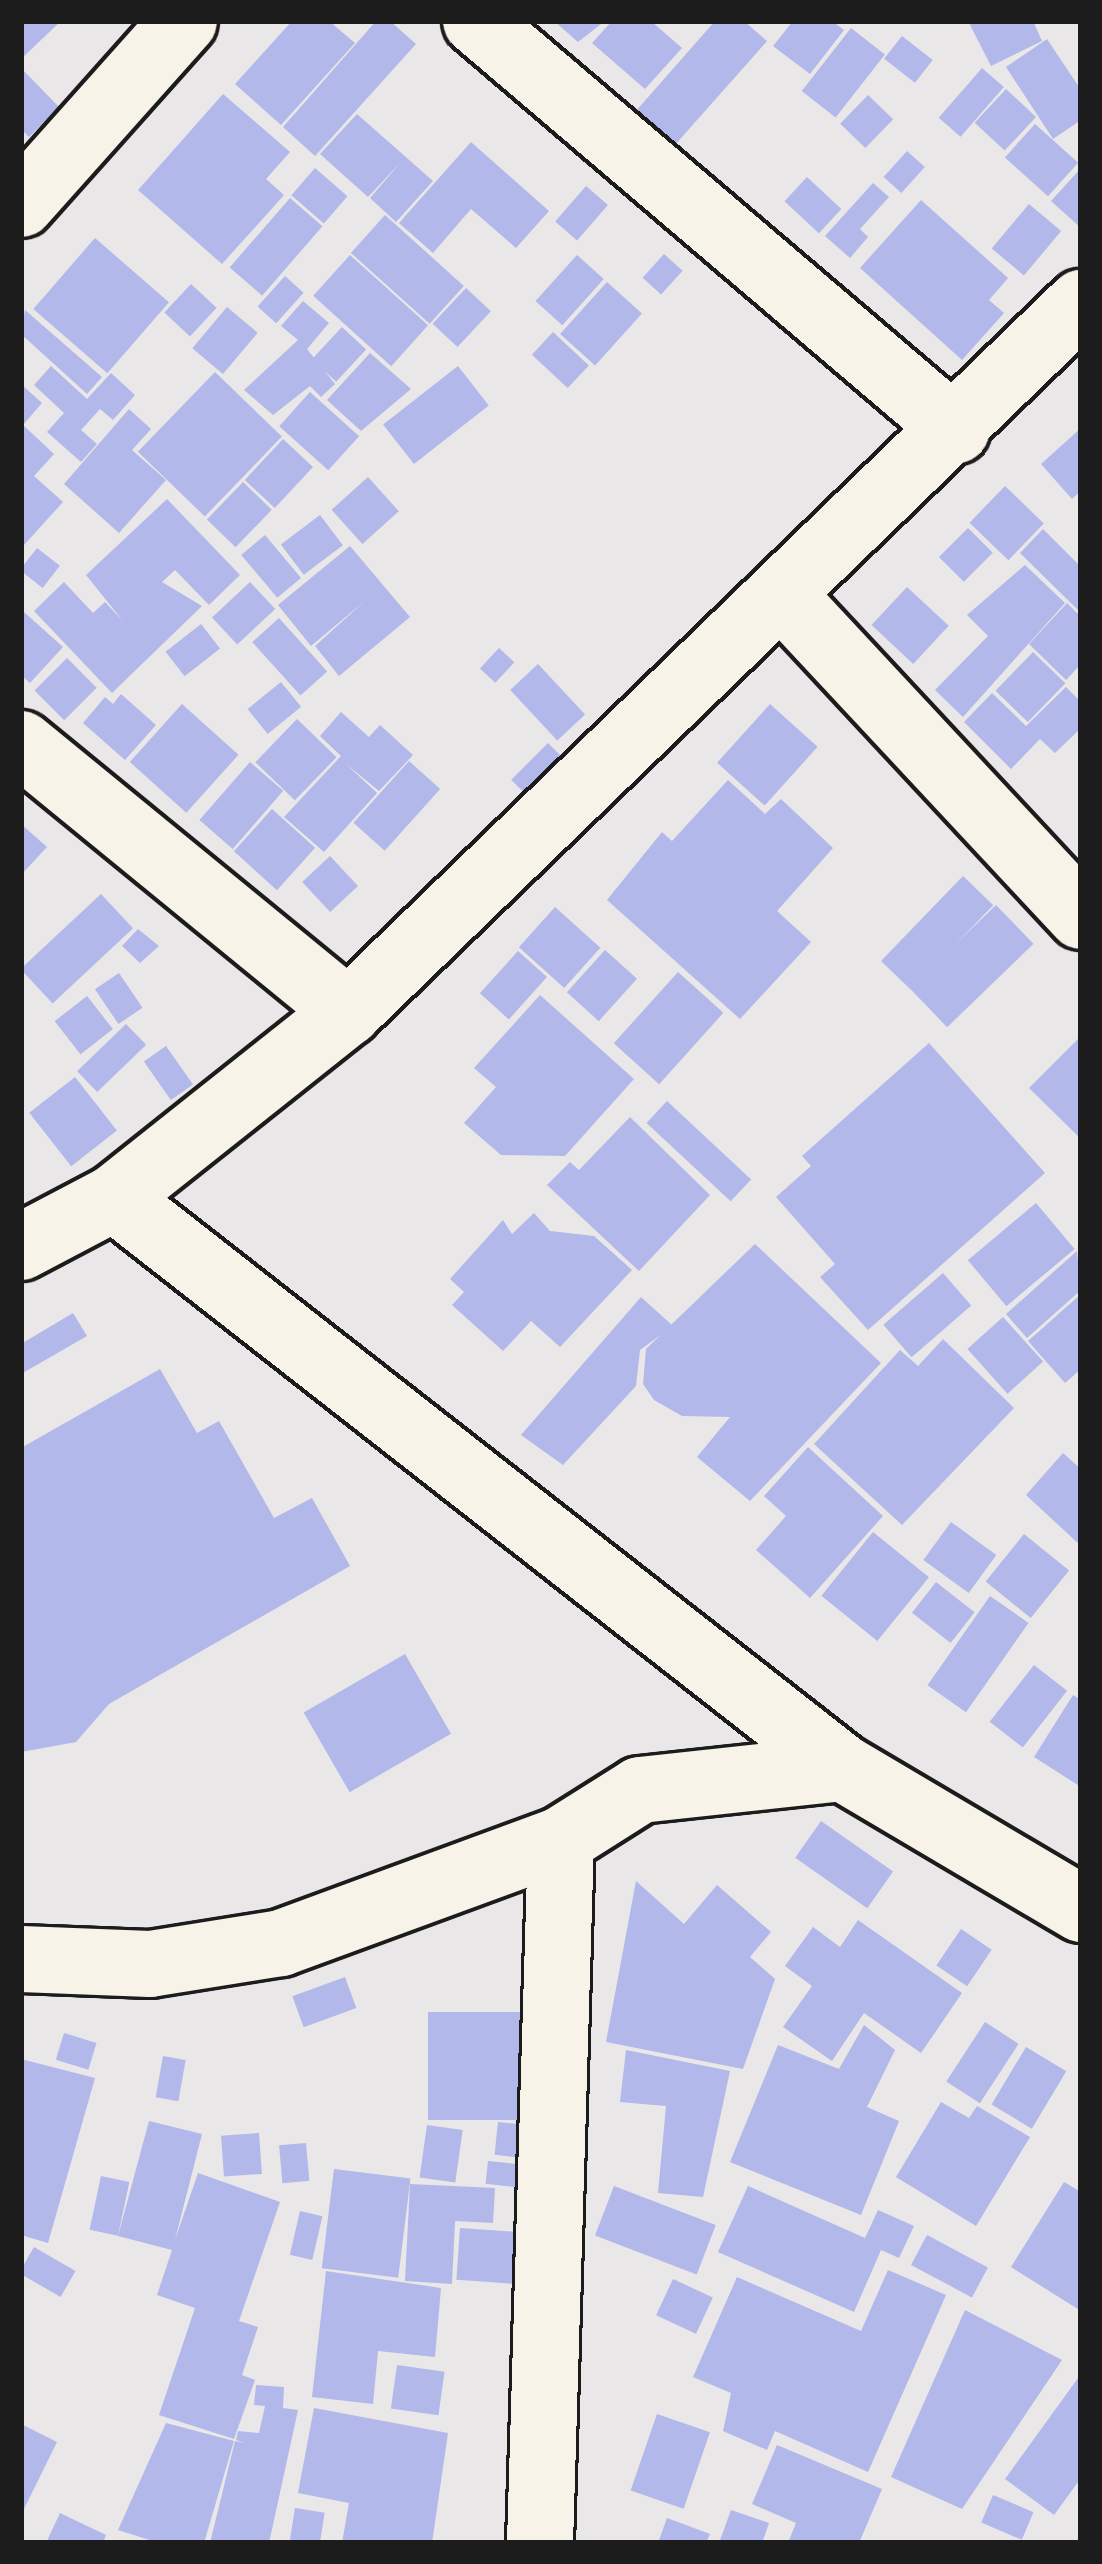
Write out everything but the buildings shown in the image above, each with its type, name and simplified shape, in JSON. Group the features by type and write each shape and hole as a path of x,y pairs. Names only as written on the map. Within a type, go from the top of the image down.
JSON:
{"street":[{"path":"21,204 184,21"},
{"path":"476,21 956,430"},
{"path":"21,1247 114,1198 348,1012 956,430 1081,303"},
{"path":"782,596 1081,916"},
{"path":"21,744 348,1012"},
{"path":"114,1198 843,1768 1079,1903"},
{"path":"21,1959 150,1964 281,1943 561,1840 640,1790 843,1768"},
{"path":"540,2543 561,1840"}]}
